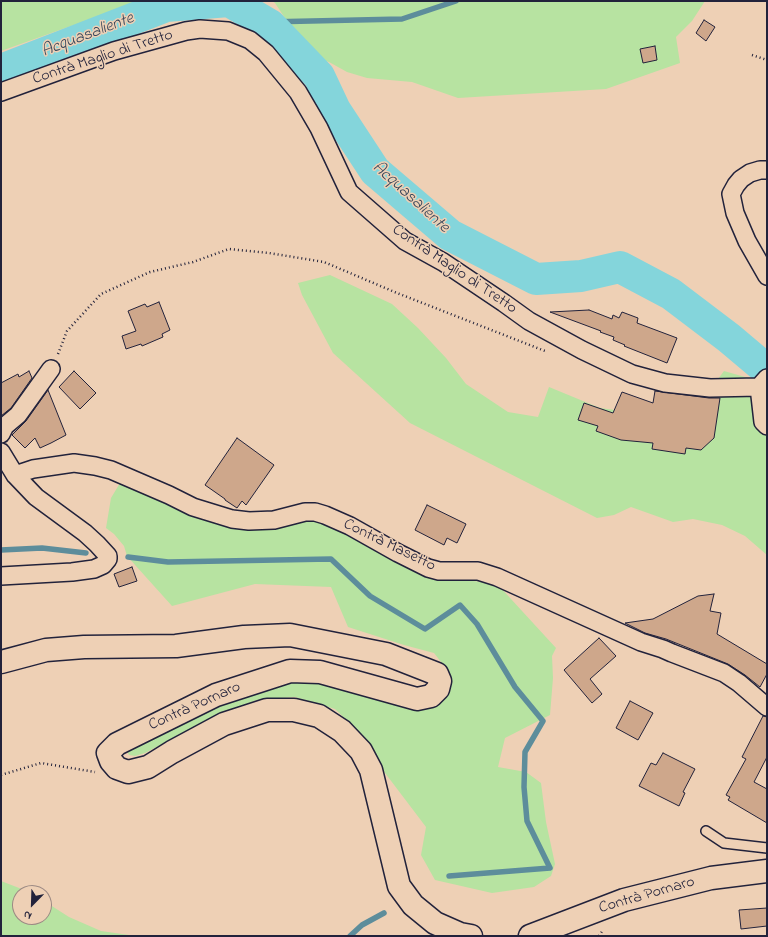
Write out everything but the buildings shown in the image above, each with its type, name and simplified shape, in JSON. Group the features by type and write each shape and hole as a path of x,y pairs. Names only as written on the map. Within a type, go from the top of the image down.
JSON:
{"street":[{"name":"Contrà Maglio di Tretto","path":"1,92 114,51 186,31 200,29 228,31 250,40 266,53 298,92 319,128 349,192 405,241 443,262 504,302 529,321 582,350 632,374 665,383 710,388 764,382 763,422 767,426"},
{"path":"767,170 760,170 741,179 731,194 735,213 747,241 767,276"},
{"path":"1,434 5,426 18,415 51,369"},
{"path":"1,452 15,475 36,497 86,533 108,556 108,559 103,565 94,569 72,572 1,576"},
{"name":"Contrà Masetto","path":"15,475 33,469 74,463 105,469 133,479 193,507 232,519 249,521 274,520 305,512 315,512 350,526 428,568 439,571 478,571 497,577 641,642 724,673 739,683 767,707"},
{"name":"Contrà Pornaro","path":"1,662 46,650 84,647 176,646 244,637 290,635 386,654 437,674 440,681 438,689 432,696 417,699 320,672 290,671 216,694 122,741 108,753 111,762 117,768 128,772 148,767 172,752 224,724 267,710 294,710 319,716 342,731 360,751 371,770 399,886 413,905 435,923 460,934 471,936"},
{"name":"Contrà Pornaro","path":"530,936 624,900 711,878 767,871"}],"lane":[{"path":"706,831 724,843 767,848"}],"path":[{"path":"752,55 767,60"},
{"path":"51,369 67,331 101,294 150,272 193,262 229,249 269,253 324,262 410,298 548,352"},
{"path":"1,775 41,763 100,773 111,762"}],"green space":[{"path":"1,1 148,1 1,51"},
{"path":"272,1 705,1 692,21 676,37 680,63 606,89 458,98 412,82 367,78 347,72 329,62 312,56 304,47 275,3"},
{"path":"330,275 392,304 418,328 446,358 466,384 508,412 538,417 549,387 600,408 646,414 703,405 704,397 710,398 715,392 718,379 724,371 752,379 767,388 767,555 745,536 722,525 693,519 673,522 631,507 614,515 597,518 410,423 333,353 302,295 298,283"},
{"path":"126,473 232,513 311,509 473,581 495,583 500,587 556,648 552,656 553,678 550,715 505,738 498,767 526,772 541,783 546,822 555,864 551,876 534,887 492,893 435,880 421,855 426,827 379,765 363,736 335,709 295,697 257,700 217,715 145,753 135,756 129,755 126,749 142,735 298,675 422,702 445,667 434,653 348,627 331,587 255,584 172,606 127,556 124,546 114,534 106,528 111,498"},
{"path":"1,881 12,885 12,925 52,925 52,906 69,917 101,931 136,936 1,936"}],"waterway":[{"name":"Acquasaliente","path":"1,70 166,6 229,1 270,25 319,76 335,110 375,171 450,235 536,279 581,276 620,267 671,294 729,338 767,370"},
{"path":"266,22 402,19 456,1"},
{"path":"1,550 42,548 86,553"},
{"path":"128,557 168,562 331,559 370,596 425,629 460,605 477,624 515,687 543,721 525,752 524,787 527,821 550,868 449,876"},
{"path":"350,936 362,925 384,913"}]}
